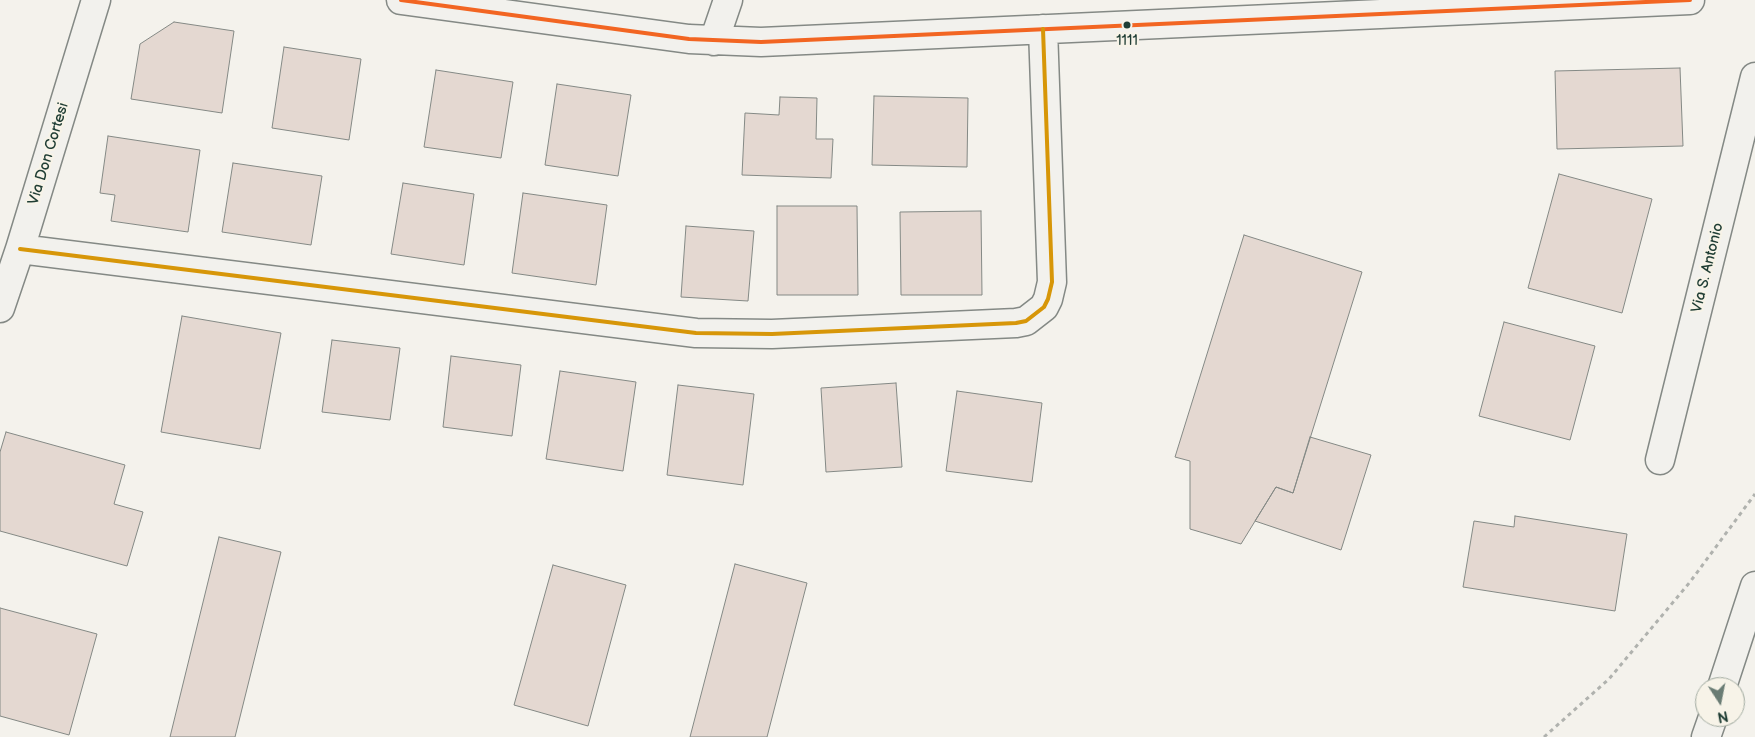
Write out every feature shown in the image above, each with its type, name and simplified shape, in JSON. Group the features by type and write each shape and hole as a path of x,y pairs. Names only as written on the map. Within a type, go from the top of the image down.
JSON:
{"street":[{"name":"Via Don Cortesi","path":"0,308 20,250 96,0"},
{"path":"401,0 714,41 761,42 1043,29 1393,7 1690,0"},
{"path":"714,41 728,0"},
{"path":"20,250 696,333 772,334 1026,321 1044,307 1052,282 1043,29"},
{"name":"Via S. Antonio","path":"1660,460 1755,77"},
{"path":"1725,677 1755,586"}],"path":[{"path":"1544,737 1609,680 1690,582 1755,494"}],"building":[{"path":"174,22 234,31 222,113 131,99 140,44"},
{"path":"284,47 361,59 349,140 272,128"},
{"path":"1680,68 1683,146 1557,149 1555,71"},
{"path":"436,70 513,82 501,158 424,147"},
{"path":"557,84 631,95 618,176 545,165"},
{"path":"874,96 968,98 967,167 872,165"},
{"path":"780,97 817,98 816,139 833,139 831,178 742,175 745,113 779,115"},
{"path":"108,136 200,150 188,232 111,221 115,195 100,193"},
{"path":"233,163 322,176 311,245 222,232"},
{"path":"1559,174 1652,199 1622,313 1528,288"},
{"path":"403,183 474,194 464,265 391,254"},
{"path":"523,193 607,205 596,285 512,273"},
{"path":"777,206 857,206 858,295 777,295"},
{"path":"981,211 982,295 901,295 900,212"},
{"path":"686,226 754,231 748,301 681,297"},
{"path":"1244,235 1362,272 1293,493 1276,487 1241,544 1190,529 1190,461 1175,457"},
{"path":"182,316 281,333 260,449 161,432"},
{"path":"1504,322 1595,346 1570,440 1479,416"},
{"path":"332,340 400,348 390,420 322,412"},
{"path":"451,356 521,365 512,436 443,427"},
{"path":"560,371 636,382 623,471 546,459"},
{"path":"896,383 902,467 826,472 821,388"},
{"path":"678,385 754,394 743,485 667,475"},
{"path":"957,391 1042,403 1032,482 946,471"},
{"path":"6,432 125,465 114,504 143,512 127,566 0,531 0,452"},
{"path":"1310,437 1371,455 1341,550 1255,521 1276,487 1293,493"},
{"path":"1515,516 1627,534 1615,611 1463,587 1474,521 1514,527"},
{"path":"219,537 281,552 235,737 170,737"},
{"path":"735,564 807,583 767,737 690,737"},
{"path":"553,565 626,585 588,726 514,705"},
{"path":"0,608 97,634 69,735 0,716"}],"transit line":[{"path":"401,0 689,39 761,42 1690,0"},
{"path":"20,249 696,333 772,334 1026,321 1044,307 1052,282 1043,29"}],"place":[{"name":"1111","path":"1127,25"}]}
